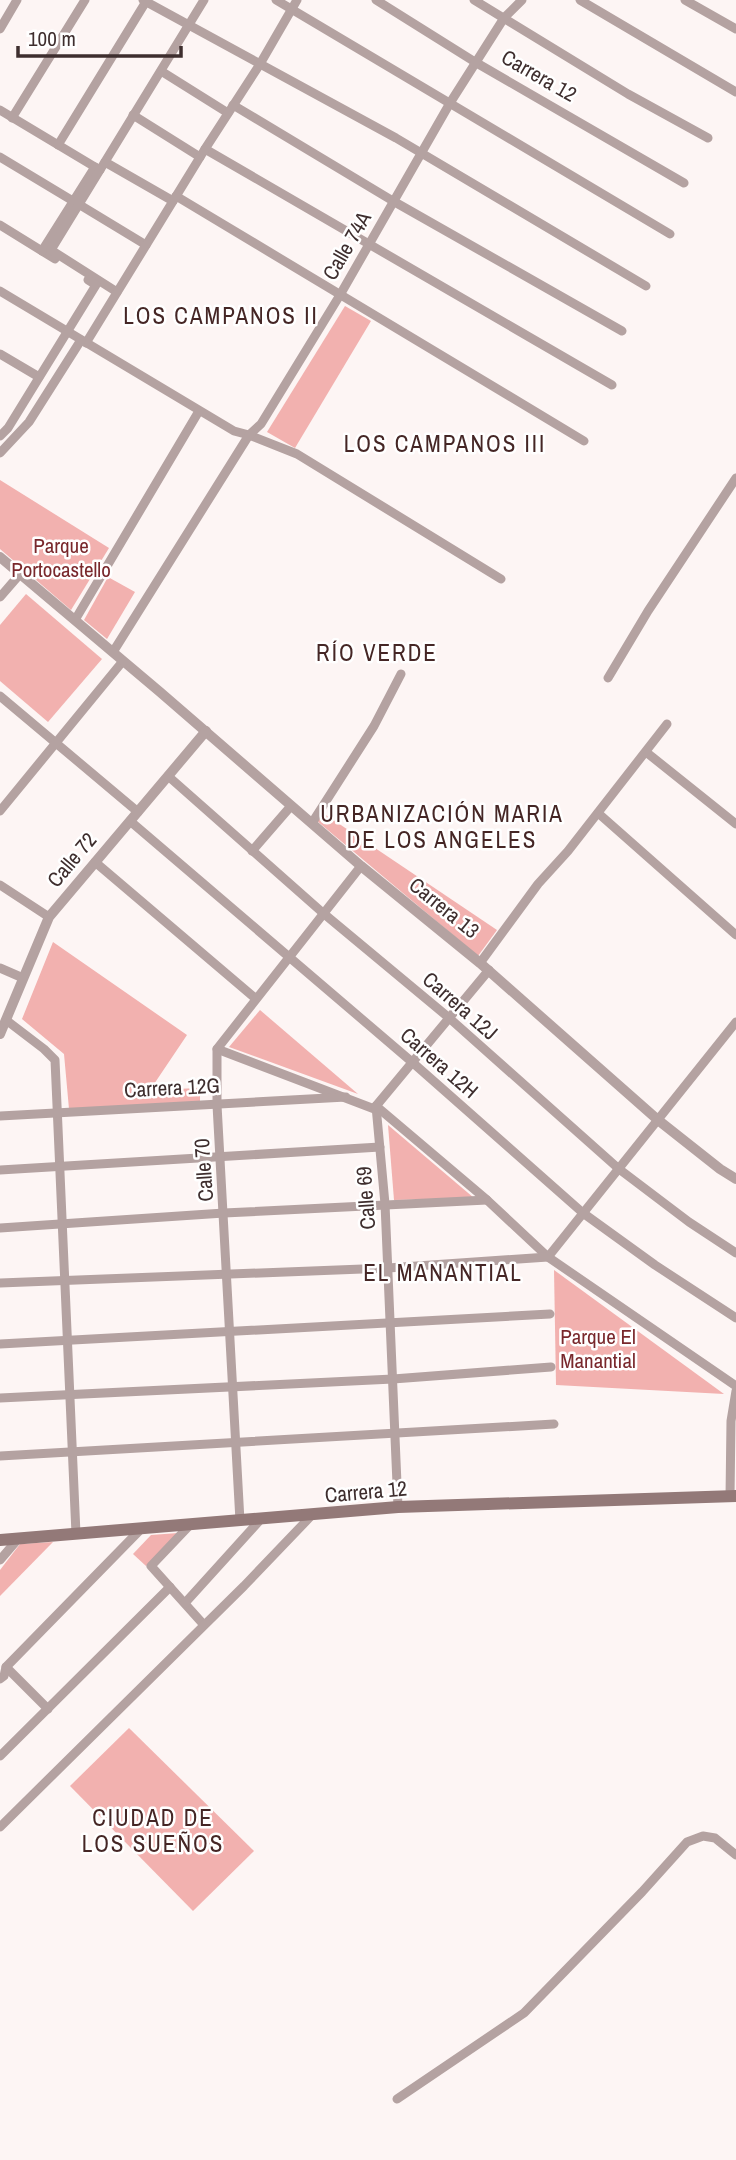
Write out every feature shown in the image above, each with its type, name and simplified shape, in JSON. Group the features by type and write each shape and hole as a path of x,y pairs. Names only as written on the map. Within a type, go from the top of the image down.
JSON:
{"main road":[{"name":"Carrera 12","path":"0,1540 398,1507 733,1496"}],"street":[{"path":"0,29 17,0"},
{"path":"12,118 85,0"},
{"path":"42,251 133,115 204,0"},
{"path":"276,0 670,234"},
{"path":"0,453 29,422 117,292 297,0"},
{"name":"Carrera 12","path":"376,0 475,62 684,183"},
{"path":"474,0 628,94 708,138"},
{"name":"Calle 74A","path":"113,652 249,435 261,424 340,295 475,62 504,18 522,0"},
{"path":"580,0 736,92"},
{"path":"685,0 736,29"},
{"path":"58,145 146,1 420,153 646,286"},
{"path":"161,71 622,331"},
{"path":"0,110 58,145 174,199 584,441"},
{"path":"133,115 612,385"},
{"path":"0,157 146,245"},
{"path":"76,203 51,250 117,292"},
{"path":"0,225 96,285 39,377 4,425 0,436"},
{"path":"0,291 234,431 300,456 501,579"},
{"path":"0,354 39,377"},
{"path":"75,620 199,411"},
{"path":"608,678 648,611 736,478"},
{"name":"Carrera 13","path":"0,557 361,866 484,966 658,1120 736,1179"},
{"path":"0,597 20,574"},
{"path":"0,811 123,661"},
{"path":"312,823 374,726 401,674"},
{"path":"0,696 138,812"},
{"path":"376,1108 448,1017 538,884 568,851 667,724"},
{"name":"Calle 72","path":"0,1034 3,1019 49,917 206,732"},
{"path":"646,752 736,824"},
{"name":"Carrera 12J","path":"168,776 620,1169 689,1222 736,1253"},
{"path":"252,851 291,806"},
{"path":"598,813 736,935"},
{"name":"Carrera 12H","path":"130,821 412,1062 583,1213 655,1265 736,1318"},
{"path":"95,862 255,998"},
{"path":"361,866 217,1049 376,1108 487,1200 548,1257 736,1389 731,1421 733,1496"},
{"path":"0,885 49,917"},
{"path":"0,968 23,978"},
{"path":"3,1019 53,1057 61,1167 76,1534"},
{"path":"0,1283 388,1268 548,1257 736,1022"},
{"name":"Calle 70","path":"217,1049 217,1105 240,1521"},
{"name":"Carrera 12G","path":"0,1116 346,1097"},
{"name":"Calle 69","path":"376,1108 385,1204 398,1507"},
{"path":"0,1170 380,1147"},
{"path":"0,1228 487,1200"},
{"path":"0,1344 550,1314"},
{"path":"0,1398 393,1379 551,1367"},
{"path":"0,1456 554,1424"},
{"path":"0,1826 311,1516"},
{"path":"185,1603 261,1519"},
{"path":"190,1525 151,1566 204,1625"},
{"path":"3,1667 141,1529"},
{"path":"0,1560 18,1539"},
{"path":"0,1756 170,1587"},
{"path":"0,1679 4,1676 3,1667"},
{"path":"3,1667 48,1709"},
{"path":"397,2099 524,2013 687,1842 702,1836 715,1838 736,1854"}],"green space":[{"path":"345,306 371,321 295,448 267,432"},
{"name":"Parque Portocastello","path":"0,480 109,548 71,610 0,549"},
{"path":"108,577 135,592 107,639 84,620"},
{"path":"26,594 102,659 48,722 0,681 0,625"},
{"path":"323,813 497,930 478,956 317,821"},
{"path":"53,942 187,1035 150,1090 200,1088 200,1102 69,1109 64,1054 22,1019"},
{"path":"260,1010 358,1094 229,1047"},
{"path":"388,1125 474,1198 394,1200"},
{"name":"Parque El Manantial","path":"554,1270 724,1394 556,1385"},
{"path":"178,1533 146,1566 133,1554 151,1535"},
{"path":"53,1542 0,1596 0,1570 20,1544"},
{"path":"129,1728 254,1851 193,1911 70,1786"}],"district":[{"name":"LOS CAMPANOS II","path":"221,316"},
{"name":"LOS CAMPANOS III","path":"445,444"},
{"name":"RÍO VERDE","path":"377,653"},
{"name":"URBANIZACIÓN MARIA DE LOS ANGELES","path":"442,827"},
{"name":"EL MANANTIAL","path":"443,1273"},
{"name":"CIUDAD DE LOS SUEÑOS","path":"153,1831"}]}
